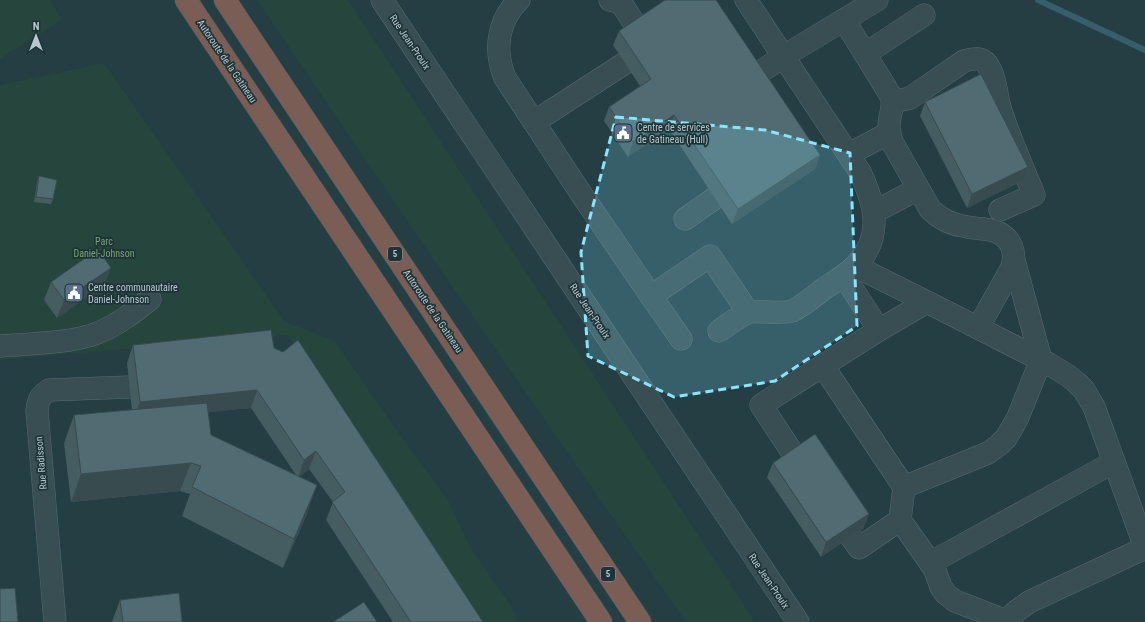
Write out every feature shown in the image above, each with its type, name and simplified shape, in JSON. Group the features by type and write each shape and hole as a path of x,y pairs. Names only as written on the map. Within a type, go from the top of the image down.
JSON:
{"highway":[{"name":"Autoroute de la Gatineau","path":"186,0 601,622"},
{"name":"Autoroute de la Gatineau","path":"225,0 640,622"},
{"path":"576,526 656,622"}],"street":[{"name":"Rue Jean-Proulx","path":"382,0 798,622"},
{"path":"519,0 510,10 502,26 498,43 498,52 505,78 681,339"},
{"path":"610,0 621,3 638,29"},
{"path":"719,331 748,312 792,311 849,271 864,256 874,231 874,212 867,186 849,154 746,0"},
{"path":"753,77 784,56 877,0"},
{"path":"865,54 924,15"},
{"path":"844,20 891,96 893,102 889,133 898,153 930,210 948,222 984,229 1000,234 1009,242 1013,250 1014,260 1041,360 1018,417 1006,438 999,445 980,457 904,487"},
{"path":"893,102 910,98 964,61 978,59 986,64 991,71 997,89 1001,113 1034,195 997,203 1004,222 1000,234"},
{"path":"534,122 625,63"},
{"path":"849,154 889,133"},
{"path":"874,212 918,189"},
{"path":"685,219 715,198"},
{"path":"651,296 710,256 748,312"},
{"path":"978,328 1011,269 1014,260"},
{"path":"823,366 904,487 900,520 934,568 941,587 946,594 955,601 1009,622 1014,613 1029,602 1145,548 1094,407 1084,390 1076,382 1041,360 927,302 849,271"},
{"path":"849,271 879,330"},
{"path":"0,346 49,342 94,334 113,326 150,299"},
{"path":"796,458 761,405 879,330 927,302"},
{"name":"Rue Radisson","path":"56,622 37,411 38,401 43,394 50,390 130,387"},
{"path":"930,563 1114,462"},
{"path":"851,537 859,548 900,520"}],"highlighted area":[{"path":"616,117 765,130 850,153 857,326 775,381 674,397 588,356 581,252"}],"green space":[{"path":"0,0 50,0 62,20 0,59"},
{"path":"257,0 348,0 755,622 686,622 470,312"},
{"name":"Parc Daniel-Johnson","path":"104,63 285,322 334,340 449,502 470,547 513,609 518,622 476,622 288,335 0,360 0,85"}],"building":[{"path":"665,0 716,0 820,155 738,209 674,115 633,142 609,107 651,79 619,31"},
{"path":"981,74 1028,167 972,194 925,102"},
{"path":"39,176 57,180 53,199 36,197"},
{"path":"98,249 111,268 64,300 51,282"},
{"path":"271,330 274,348 283,352 298,340 483,622 411,622 332,502 345,492 316,451 304,460 257,390 140,402 133,345"},
{"path":"207,403 211,435 317,485 294,539 192,487 201,466 191,463 81,474 74,415"},
{"path":"815,434 869,514 826,542 773,463"},
{"path":"15,588 18,622 0,622 0,589"},
{"path":"179,593 182,622 123,622 120,600"},
{"path":"364,602 377,622 333,622"}],"waterway":[{"path":"1038,0 1145,50"}],"place":[{"name":"Centre de services de Gatineau (Hull)","path":"623,133"},
{"name":"Centre communautaire Daniel-Johnson","path":"74,293"}]}
